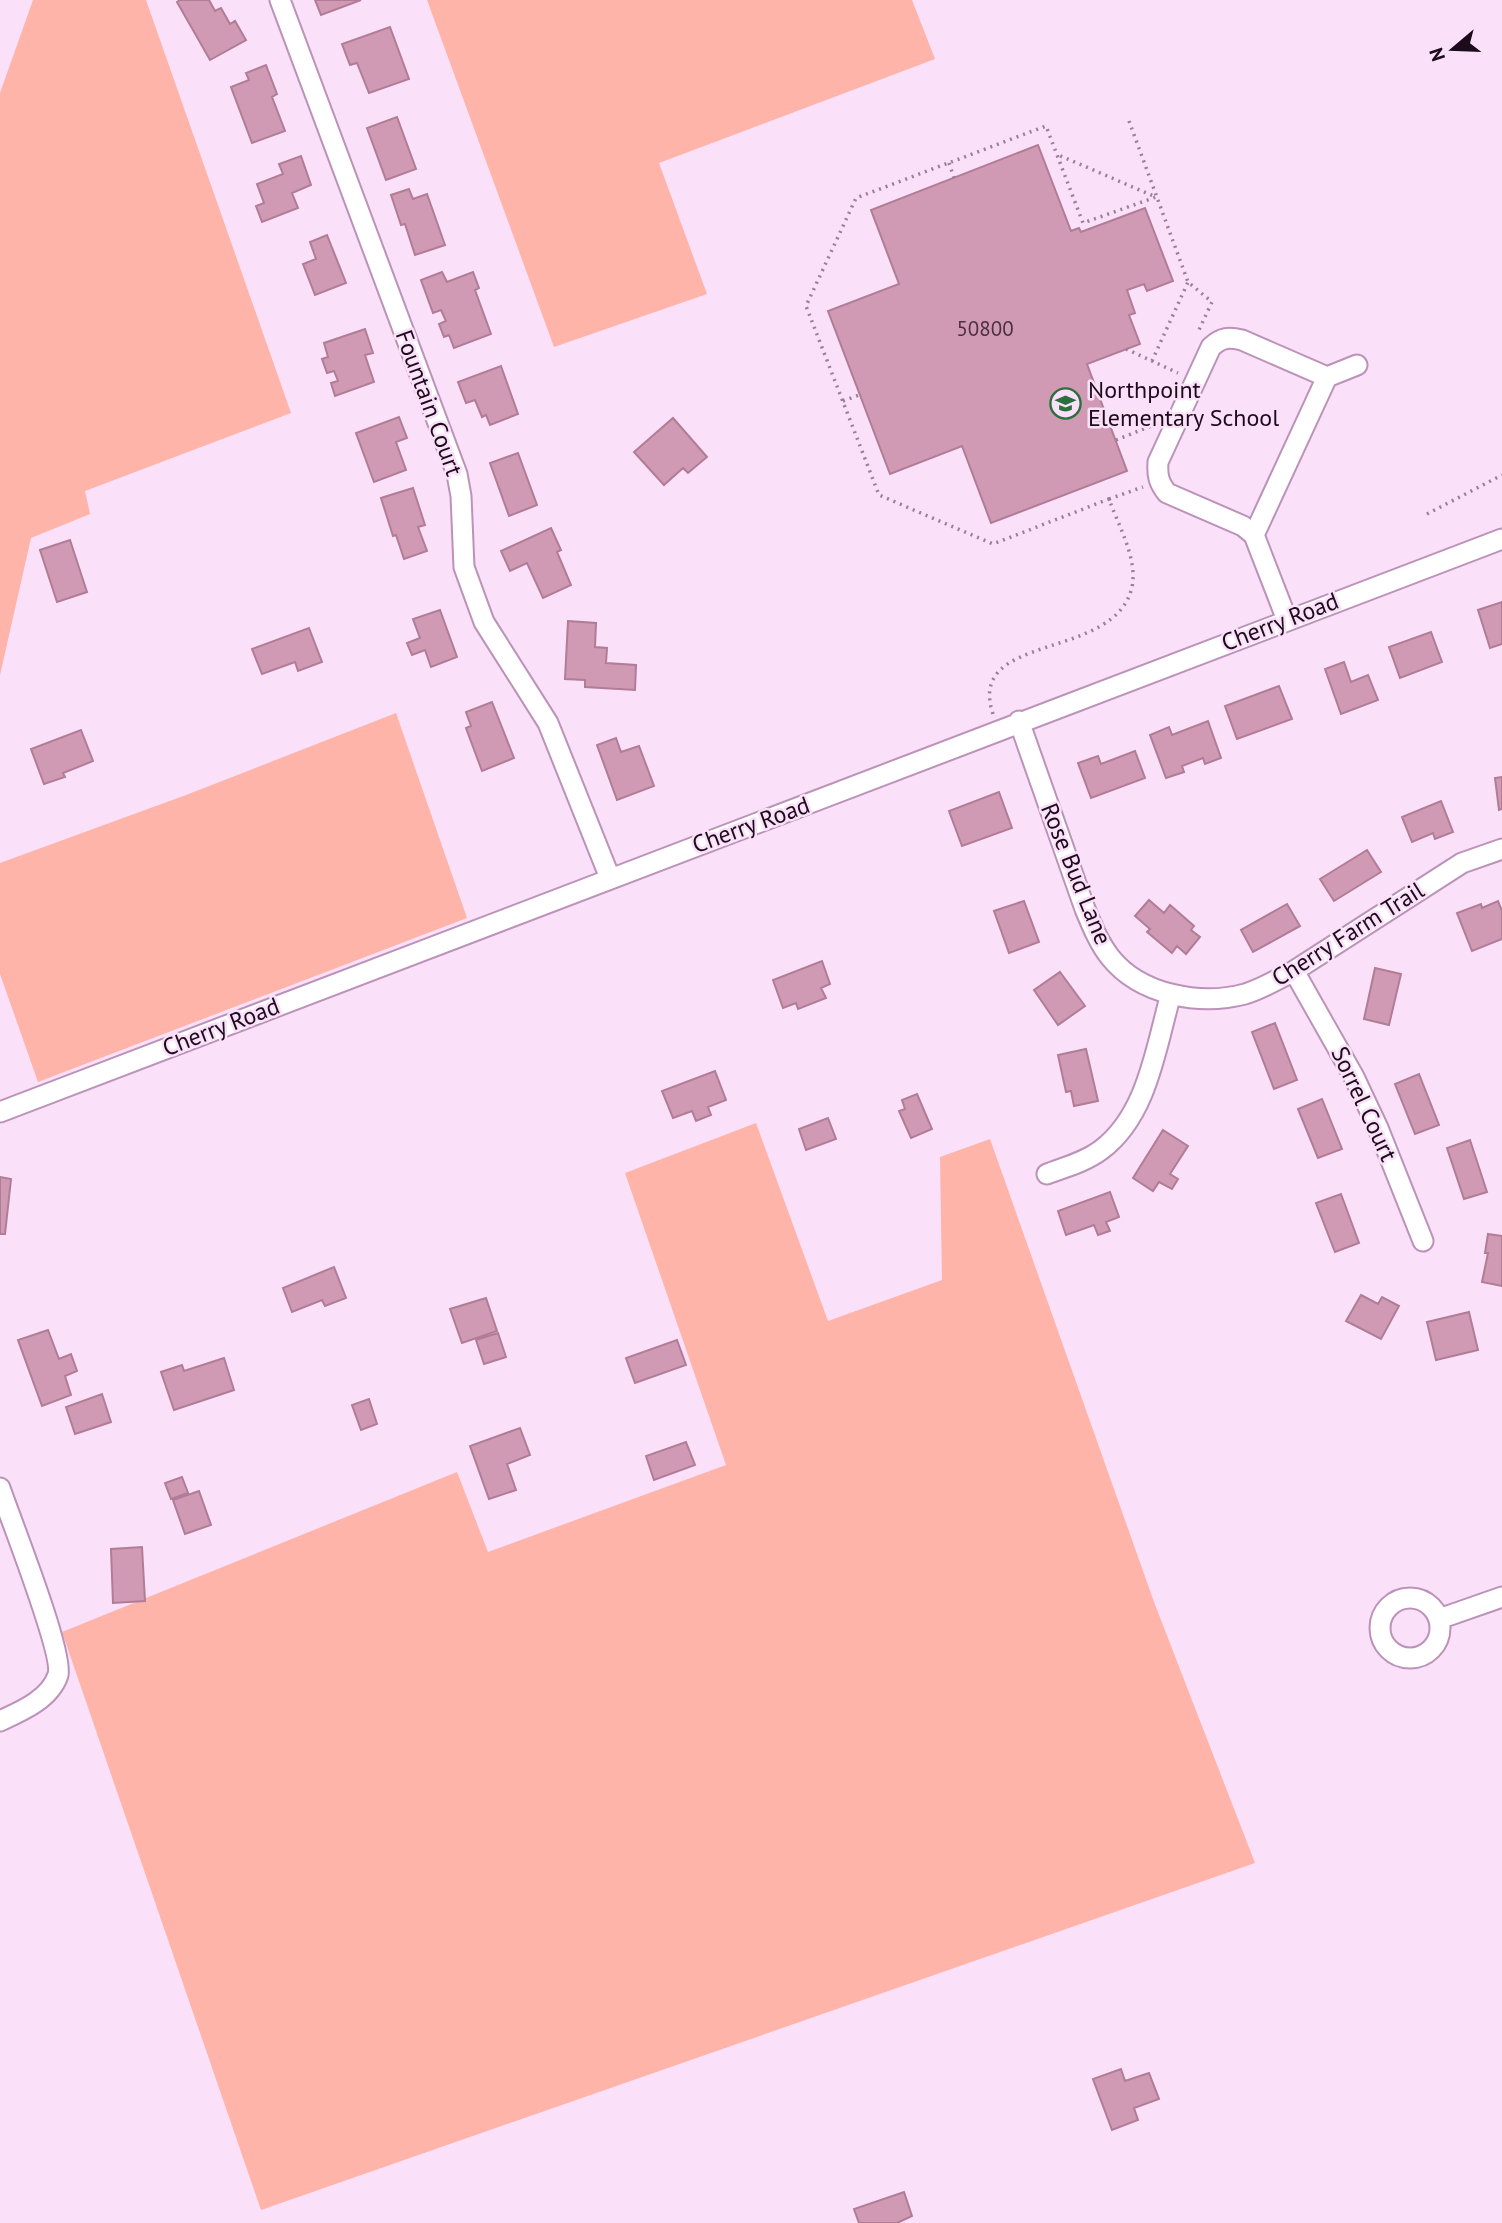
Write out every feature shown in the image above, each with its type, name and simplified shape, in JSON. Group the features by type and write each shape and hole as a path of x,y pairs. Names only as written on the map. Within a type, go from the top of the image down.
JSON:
{"street":[{"name":"Fountain Court","path":"280,0 457,474 461,496 464,567 484,622 548,723 610,878"},
{"path":"1287,620 1254,535 1243,526 1167,493 1157,474 1158,462 1211,347 1218,340 1228,337 1242,340 1327,377"},
{"path":"1254,535 1327,377 1357,365"},
{"name":"Cherry Road","path":"0,1112 1019,721 1502,539"},
{"name":"Rose Bud Lane","path":"1019,721 1097,937 1125,973 1157,990 1171,993"},
{"name":"Cherry Farm Trail","path":"1171,993 1220,998 1245,994 1294,971 1462,863 1502,849"},
{"name":"Sorrel Court","path":"1294,971 1354,1077 1378,1128 1423,1241"},
{"path":"1047,1174 1076,1164 1101,1150 1127,1124 1147,1080 1171,993"},
{"path":"0,1488 54,1643 59,1672 53,1685 39,1700 0,1721"},
{"path":"1439,1619 1502,1597"}],"path":[{"path":"1129,121 1188,282 1212,302 1194,342"},
{"path":"1144,486 993,544 879,495 806,306 856,198 1046,126 1083,223 1157,197"},
{"path":"1056,154 1157,197"},
{"path":"949,163 954,178"},
{"path":"1152,361 1188,282"},
{"path":"1126,349 1180,373"},
{"path":"1175,383 1184,363"},
{"path":"843,401 859,395"},
{"path":"1152,434 1161,414"},
{"path":"1115,440 1156,424"},
{"path":"1427,514 1502,475"},
{"path":"1143,478 1144,486 1149,492"},
{"path":"999,729 990,704 990,689 1000,668 1014,659 1101,628 1117,616 1125,605 1132,586 1132,563 1109,499"}],"shaded area":[{"path":"33,0 146,0 291,413 85,491 90,514 31,538 0,675 0,93"},
{"path":"427,0 912,0 935,59 659,163 707,294 554,347"},
{"path":"396,713 467,918 38,1082 0,974 0,863 186,795"},
{"path":"756,1123 828,1321 942,1280 940,1157 990,1139 1154,1602 1255,1863 261,2210 62,1632 457,1472 488,1552 726,1465 625,1173"}],"building":[{"path":"209,0 215,11 221,8 230,24 235,21 246,40 210,60 177,2"},
{"path":"315,0 361,0 321,15"},
{"path":"390,27 409,79 369,93 357,63 350,65 342,44"},
{"path":"266,65 277,94 272,97 285,131 252,143 231,87 249,80 246,73"},
{"path":"397,117 416,169 386,180 367,128"},
{"name":"Northpoint Elementary School","path":"1038,145 1071,231 1079,228 1081,232 1145,208 1173,281 1147,291 1144,284 1127,290 1135,313 1129,315 1140,344 1087,364 1127,471 991,523 962,446 890,474 828,311 899,284 871,210"},
{"path":"301,156 311,185 292,193 298,208 262,222 256,206 264,203 257,184 283,174 279,164"},
{"path":"409,189 413,199 427,194 445,245 415,255 405,224 401,225 391,195"},
{"path":"327,235 346,283 315,295 303,264 316,259 310,242"},
{"path":"442,272 447,282 473,272 479,288 475,290 491,334 454,348 449,335 444,337 439,324 446,321 441,310 433,313 421,280"},
{"path":"365,329 373,353 365,355 374,382 335,396 331,383 338,381 334,371 327,373 322,359 328,357 324,343"},
{"path":"501,366 518,414 490,425 486,415 482,417 475,400 466,403 458,382"},
{"path":"399,417 407,438 396,442 406,470 374,482 356,433"},
{"path":"673,418 707,457 688,473 683,468 664,485 634,452"},
{"path":"518,453 537,505 509,516 490,463"},
{"path":"413,488 425,525 418,527 427,551 404,559 396,535 393,536 381,498"},
{"path":"551,528 561,550 557,552 571,585 543,598 527,563 510,571 501,551"},
{"path":"70,540 87,592 57,602 40,550"},
{"path":"1502,602 1502,644 1490,648 1478,610"},
{"path":"440,610 457,657 431,667 425,650 412,655 407,643 420,638 413,619"},
{"path":"568,621 596,623 595,647 607,648 606,663 636,665 635,690 585,687 585,680 565,679"},
{"path":"309,628 322,662 298,671 295,662 262,674 252,649"},
{"path":"1431,632 1442,662 1400,678 1389,647"},
{"path":"1344,662 1351,682 1368,675 1378,700 1341,714 1325,669"},
{"path":"1279,686 1292,719 1237,739 1225,706"},
{"path":"492,702 514,758 482,771 466,728 471,726 466,712"},
{"path":"1208,721 1221,758 1205,764 1203,758 1182,766 1184,772 1166,778 1150,735 1169,727 1172,735"},
{"path":"81,730 93,761 63,773 65,777 44,784 31,749"},
{"path":"616,738 621,752 639,746 654,786 617,800 597,745"},
{"path":"1135,751 1145,778 1091,798 1078,763 1098,756 1101,764"},
{"path":"1502,777 1502,809 1499,810 1495,778"},
{"path":"999,792 1012,828 962,846 949,811"},
{"path":"1441,801 1453,832 1435,839 1433,833 1412,842 1402,817"},
{"path":"1367,850 1381,872 1334,901 1320,879"},
{"path":"1149,900 1164,913 1170,905 1194,926 1191,930 1200,937 1186,954 1177,946 1172,953 1147,932 1150,929 1135,916"},
{"path":"1024,901 1039,942 1009,953 994,911"},
{"path":"1498,901 1502,911 1502,939 1472,951 1457,913 1481,904 1482,908"},
{"path":"1287,904 1300,926 1253,952 1241,930"},
{"path":"822,961 830,984 821,988 826,998 798,1009 796,1003 783,1008 773,980"},
{"path":"1375,968 1401,974 1389,1025 1364,1019"},
{"path":"1060,972 1085,1006 1058,1025 1034,990"},
{"path":"1275,1023 1297,1080 1274,1089 1252,1032"},
{"path":"1086,1049 1098,1101 1074,1106 1071,1091 1066,1092 1058,1055"},
{"path":"715,1071 726,1100 708,1107 711,1115 696,1121 692,1111 673,1118 662,1091"},
{"path":"1419,1074 1439,1125 1415,1134 1395,1084"},
{"path":"917,1094 932,1129 911,1138 899,1111 905,1109 902,1100"},
{"path":"1322,1099 1342,1149 1318,1158 1298,1109"},
{"path":"828,1118 836,1139 806,1150 799,1129"},
{"path":"1163,1130 1188,1146 1170,1174 1178,1179 1172,1189 1159,1182 1153,1191 1133,1178"},
{"path":"1470,1140 1487,1192 1464,1199 1447,1148"},
{"path":"0,1177 11,1179 5,1234 0,1234"},
{"path":"1110,1192 1119,1217 1106,1222 1110,1231 1098,1235 1094,1225 1066,1235 1058,1211"},
{"path":"1341,1194 1359,1243 1335,1252 1316,1203"},
{"path":"1488,1234 1502,1236 1502,1286 1482,1282 1488,1253 1485,1253"},
{"path":"334,1267 346,1298 325,1306 322,1300 292,1312 283,1288"},
{"path":"1361,1295 1378,1304 1382,1297 1399,1306 1381,1339 1346,1321"},
{"path":"486,1298 497,1331 462,1343 450,1309"},
{"path":"1469,1312 1478,1350 1436,1360 1427,1322"},
{"path":"48,1330 59,1359 71,1354 77,1371 65,1376 71,1395 42,1406 18,1340"},
{"path":"498,1333 506,1357 484,1364 476,1340"},
{"path":"677,1340 686,1365 635,1383 626,1358"},
{"path":"224,1358 234,1390 174,1410 161,1372 182,1365 184,1371"},
{"path":"102,1394 111,1422 75,1434 66,1407"},
{"path":"369,1399 377,1424 361,1430 352,1405"},
{"path":"520,1428 530,1455 507,1464 516,1490 489,1499 470,1446"},
{"path":"686,1442 695,1465 654,1480 646,1456"},
{"path":"182,1477 188,1493 171,1499 165,1483"},
{"path":"199,1491 211,1525 185,1534 173,1500"},
{"path":"142,1547 145,1601 113,1603 111,1549"},
{"path":"1121,2069 1125,2081 1149,2073 1159,2099 1134,2108 1138,2120 1112,2130 1093,2079"},
{"path":"904,2192 912,2216 897,2223 859,2223 854,2209"}],"place":[{"name":"Northpoint Elementary School","path":"1065,404"}]}
